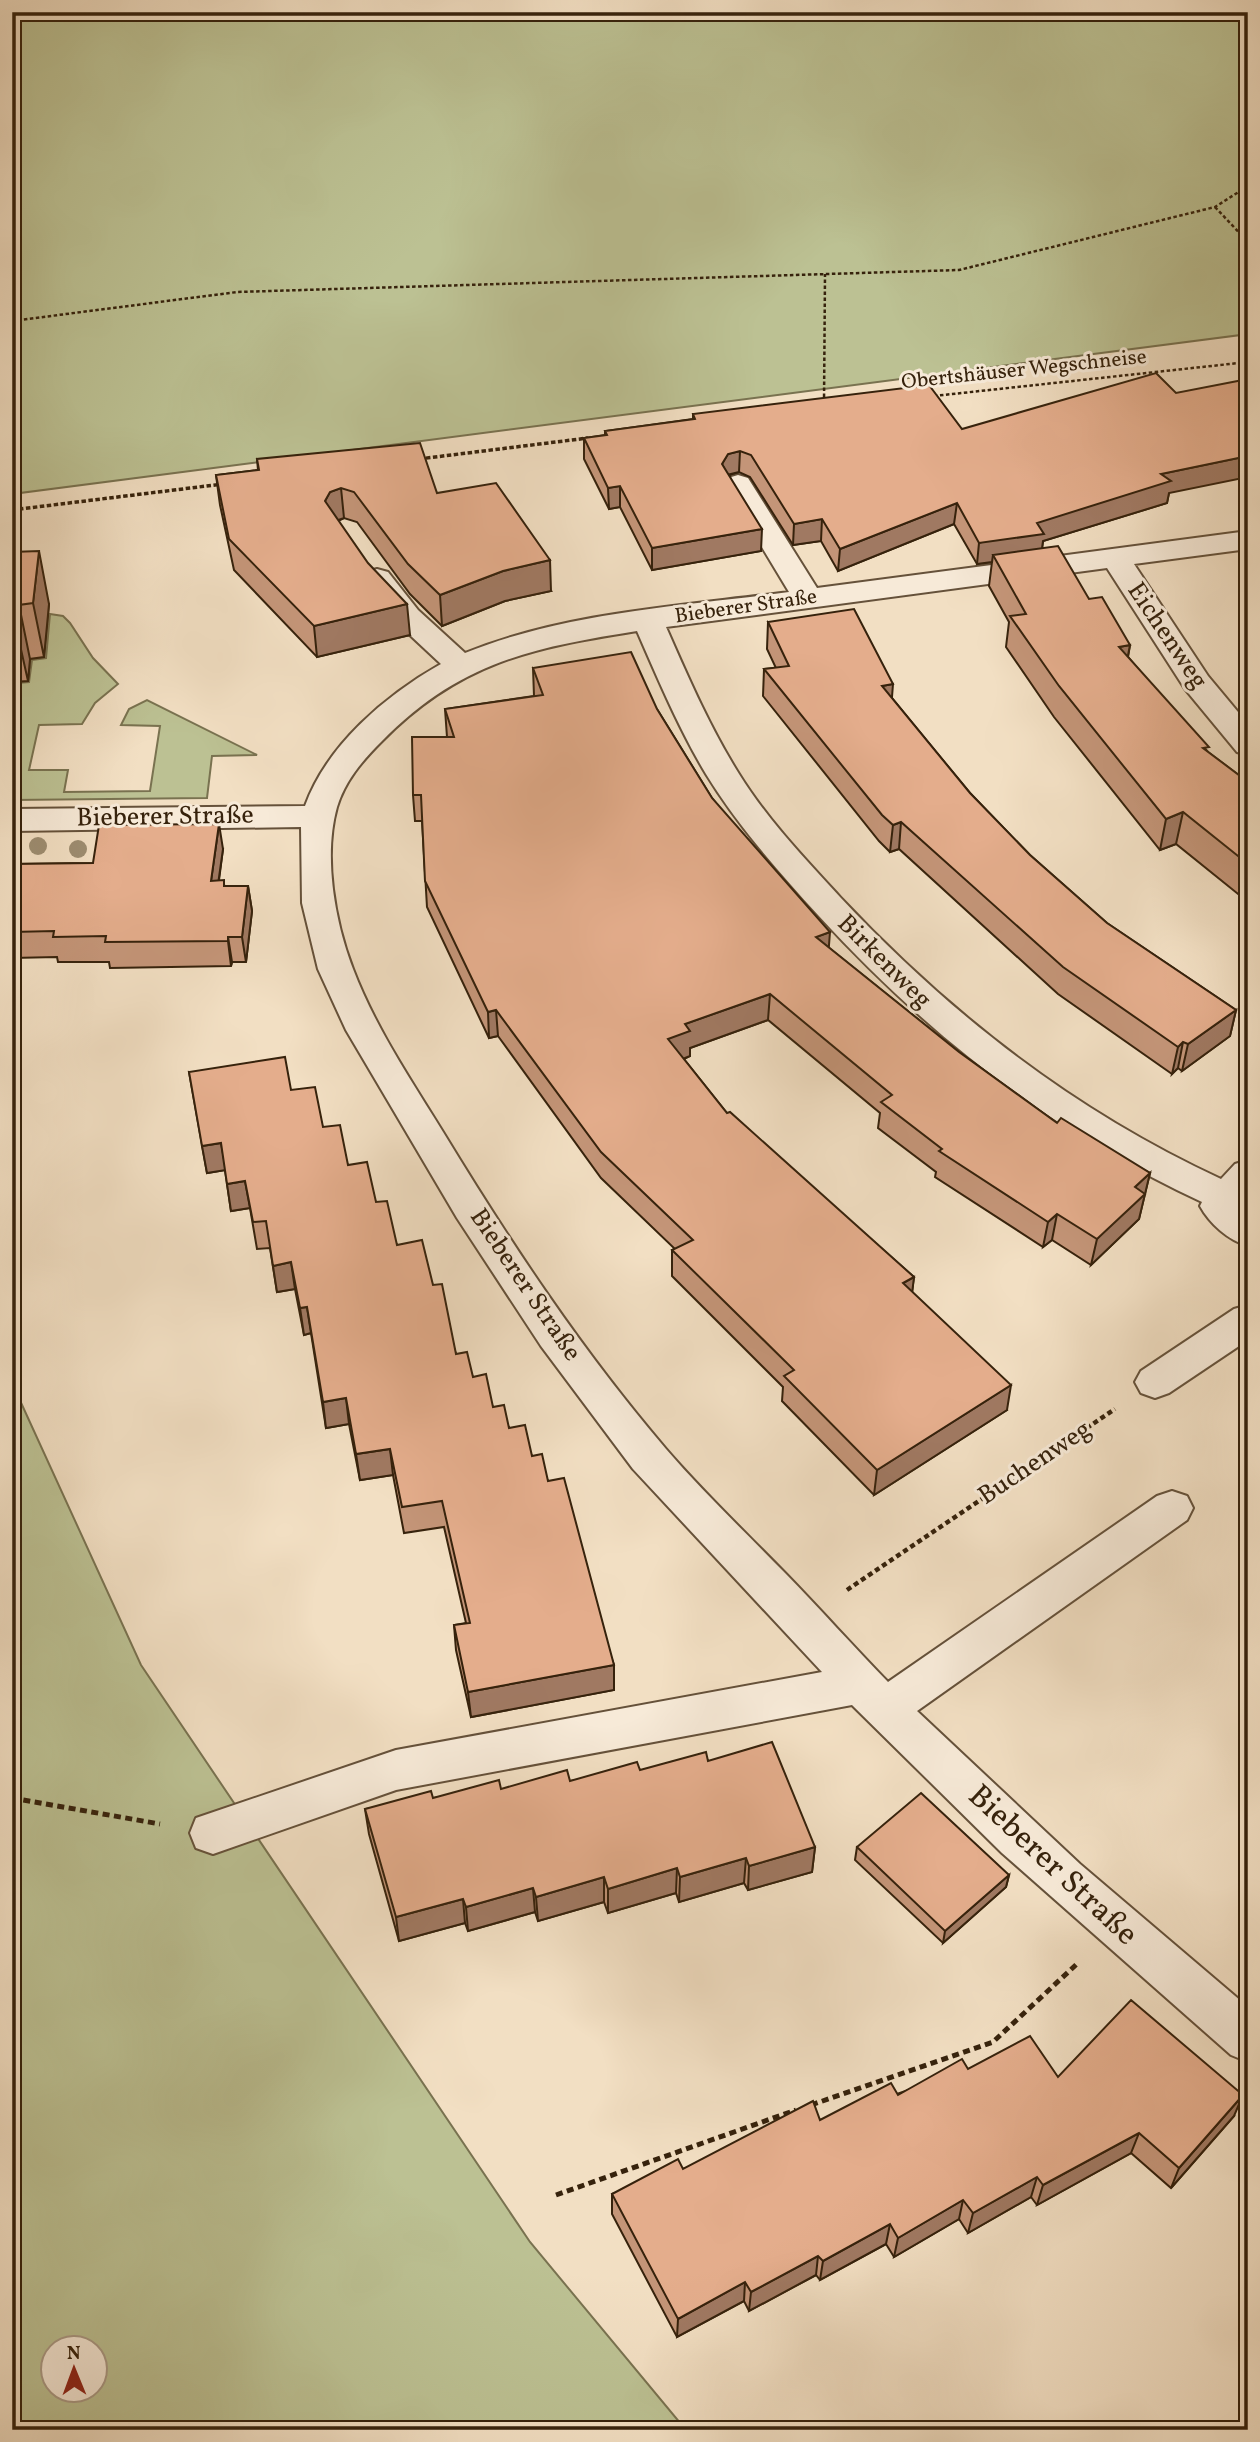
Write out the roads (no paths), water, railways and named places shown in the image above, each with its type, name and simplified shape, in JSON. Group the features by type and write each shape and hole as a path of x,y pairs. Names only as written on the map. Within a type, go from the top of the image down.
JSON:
{"street":[{"path":"738,484 808,599"},
{"name":"Bieberer Straße","path":"1248,540 649,620 552,636 490,652 460,664 415,692 380,722 341,768 325,793 318,816 316,887 322,929 335,976 361,1028 428,1140 525,1292 650,1459 874,1697 1115,1927 1248,2038"},
{"path":"361,558 407,616 460,664"},
{"name":"Eichenweg","path":"1115,558 1196,682 1248,745"},
{"name":"Birkenweg","path":"649,620 698,731 724,776 792,865 864,945 923,1003 1044,1098 1107,1140 1162,1170 1237,1186"},
{"name":"Bieberer Straße","path":"12,820 318,816"},
{"path":"1237,1186 1219,1206 1248,1232"},
{"path":"1154,1382 1248,1320"},
{"path":"213,1833 396,1770 874,1697 1172,1508"}]}
